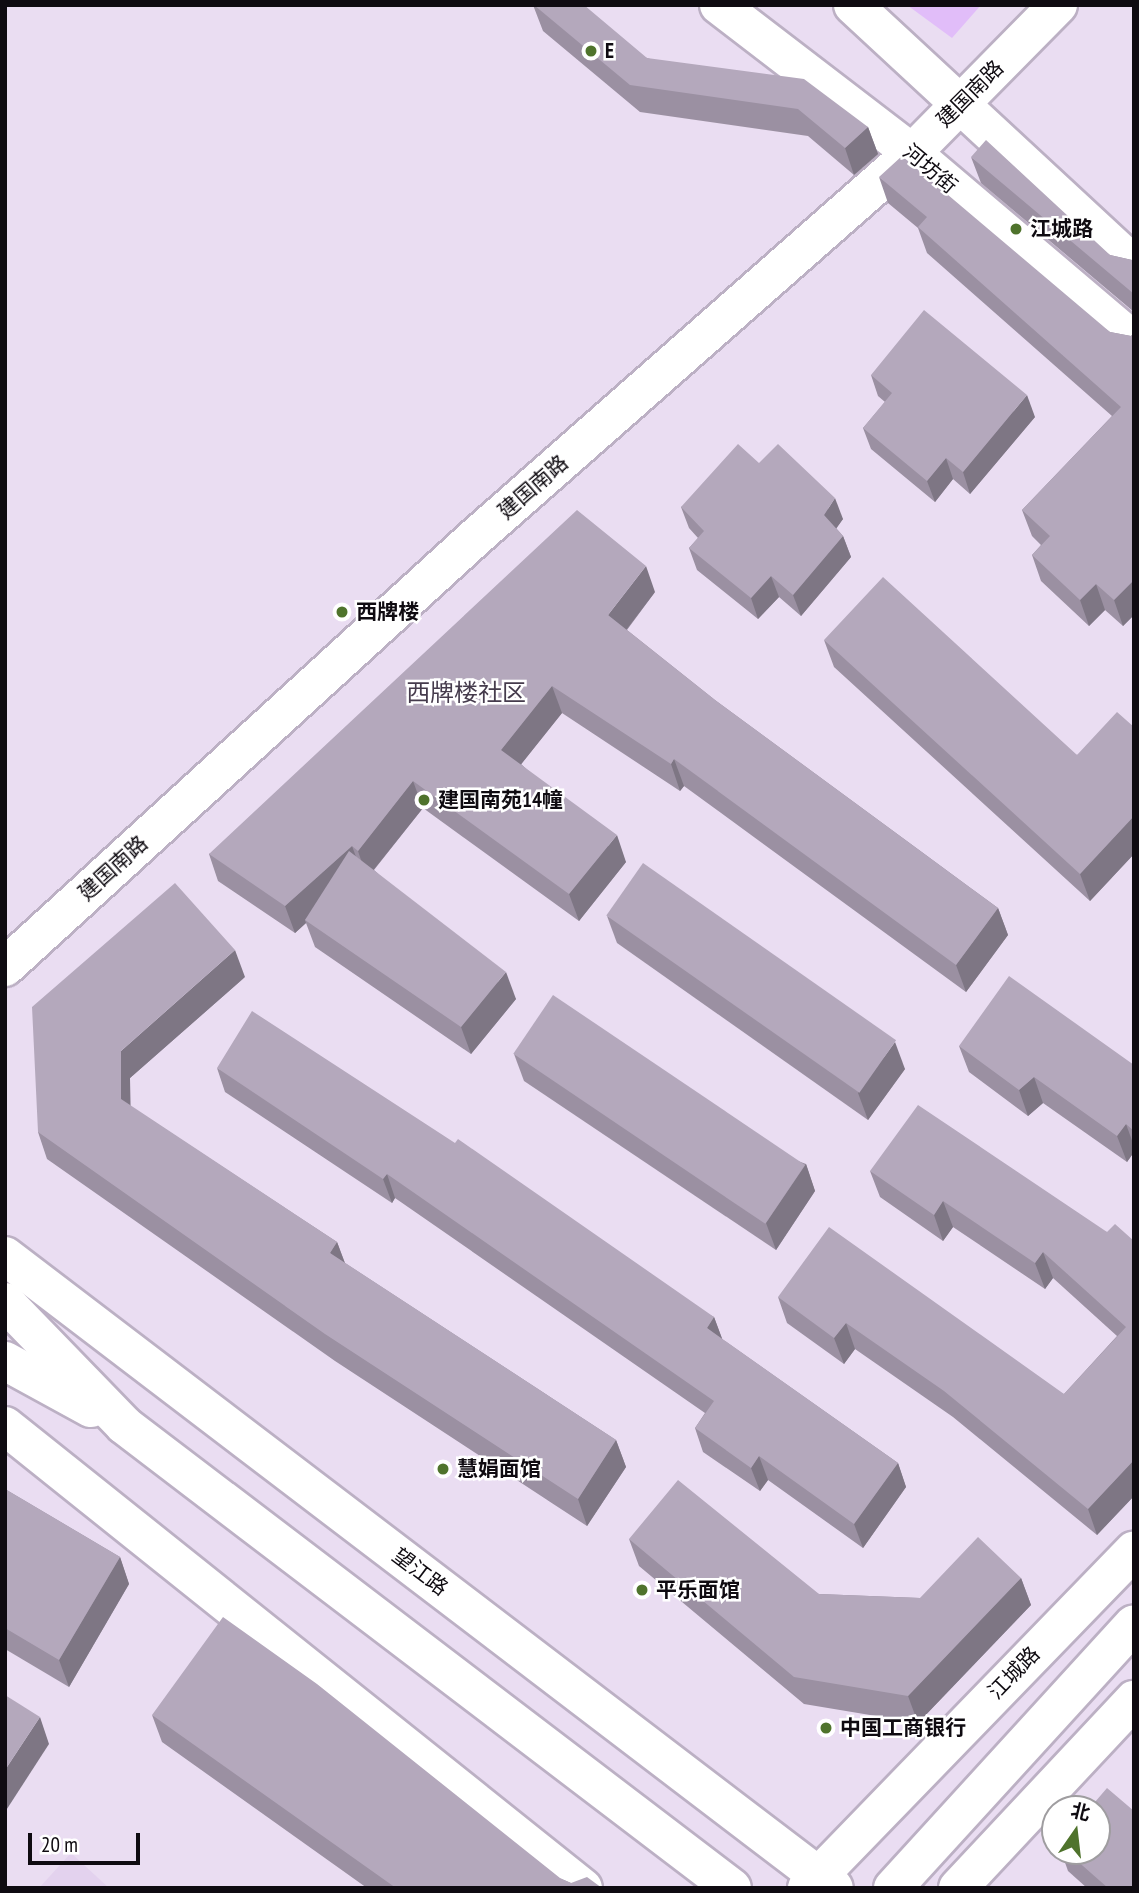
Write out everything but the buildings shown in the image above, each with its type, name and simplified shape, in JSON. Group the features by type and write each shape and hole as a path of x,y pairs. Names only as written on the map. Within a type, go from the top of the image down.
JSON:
{"street":[{"name":"河坊街","path":"719,5 912,153 1134,341"},
{"path":"853,5 962,102 1134,265"},
{"name":"建国南路","path":"5,967 478,535 912,153 1058,5"},
{"name":"望江路","path":"5,1256 820,1883"},
{"path":"5,1302 124,1425 732,1888"},
{"path":"5,1362 124,1425"},
{"path":"5,1426 583,1888"},
{"name":"江城路","path":"820,1883 1134,1550"},
{"path":"893,1888 1134,1624"},
{"path":"958,1888 1134,1700"}],"shaded area":[{"path":"907,5 981,5 952,38"},
{"path":"71,1853 109,1888 39,1888"}],"place":[{"name":"E","path":"591,51"},
{"name":"江城路","path":"1016,229"},
{"name":"西牌楼","path":"342,612"},
{"name":"建国南苑14幢","path":"424,800"},
{"name":"慧娟面馆","path":"443,1469"},
{"name":"平乐面馆","path":"642,1590"},
{"name":"中国工商银行","path":"826,1728"}],"district":[{"name":"西牌楼社区","path":"466,693"}]}
